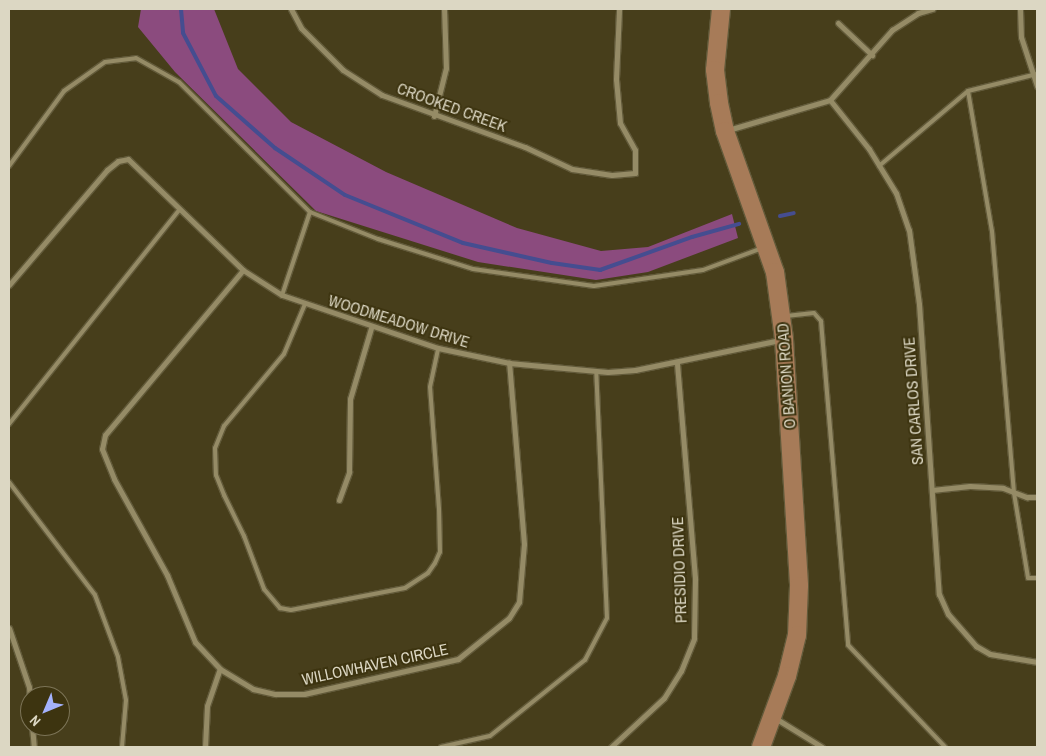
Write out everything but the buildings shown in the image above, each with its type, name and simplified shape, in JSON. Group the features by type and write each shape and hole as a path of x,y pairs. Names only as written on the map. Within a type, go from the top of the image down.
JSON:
{"street":[{"name":"CROOKED CREEK","path":"291,9 301,28 343,70 382,95 434,116 525,147 572,169 612,175 635,173 635,150 620,123 616,79 619,9"},
{"path":"434,116 446,68 444,9"},
{"name":"O BANION ROAD","path":"721,9 715,70 725,131 775,272 784,339 800,586 798,634 773,717 761,747"},
{"path":"725,131 830,100 872,55 892,30 918,13 932,9"},
{"path":"1020,9 1021,37 1037,86"},
{"path":"838,23 872,55"},
{"name":"SAN CARLOS DRIVE","path":"830,100 896,193 909,230 918,304 939,594 948,614 965,637 990,654 1037,662"},
{"name":"WOODMEADOW DRIVE","path":"9,285 118,161 128,159 140,168 179,210 243,270 282,295 371,328 438,348 510,363 596,371 635,370 784,339"},
{"name":"WILLOWHAVEN CIRCLE","path":"243,270 105,435 102,449 114,479 167,575 195,642 220,669 253,689 275,694 304,694 458,659 509,618 521,594 524,544 510,363"},
{"path":"339,500 350,464 350,399 371,328"},
{"name":"PRESIDIO DRIVE","path":"611,747 664,698 681,671 694,638 695,578 676,362"},
{"path":"932,490 970,486 1003,488 1014,493 1037,497"},
{"path":"9,628 29,686"},
{"path":"205,747 207,706 220,669"},
{"path":"773,717 822,747"}],"lane":[{"path":"9,166 64,91 106,62 136,58 179,82 310,212 378,240 473,268 594,286 703,270 767,246"},
{"path":"878,166 968,91 1034,74"},
{"path":"968,91 992,231 1014,493 1028,578 1037,578"},
{"path":"9,424 179,210"},
{"path":"282,295 310,212"},
{"path":"305,304 284,354 224,426 215,448 216,475 224,495 244,536 264,589 280,608 291,610 405,588 428,573 435,563 440,552 440,518 430,388 438,348"},
{"path":"781,317 814,314 821,321 848,645 945,747"},
{"path":"441,747 490,736 585,660 608,618 596,371"},
{"path":"9,482 95,595 118,657 125,691 122,747"}],"shaded area":[{"path":"141,9 214,9 238,69 291,122 386,172 517,228 601,251 648,247 732,214 738,238 648,272 596,280 478,262 316,211 175,72 138,27"}],"waterway":[{"path":"181,9 183,33 216,96 275,148 345,195 463,243 552,263 600,270 692,237 739,224"},
{"path":"780,216 794,213"}]}
